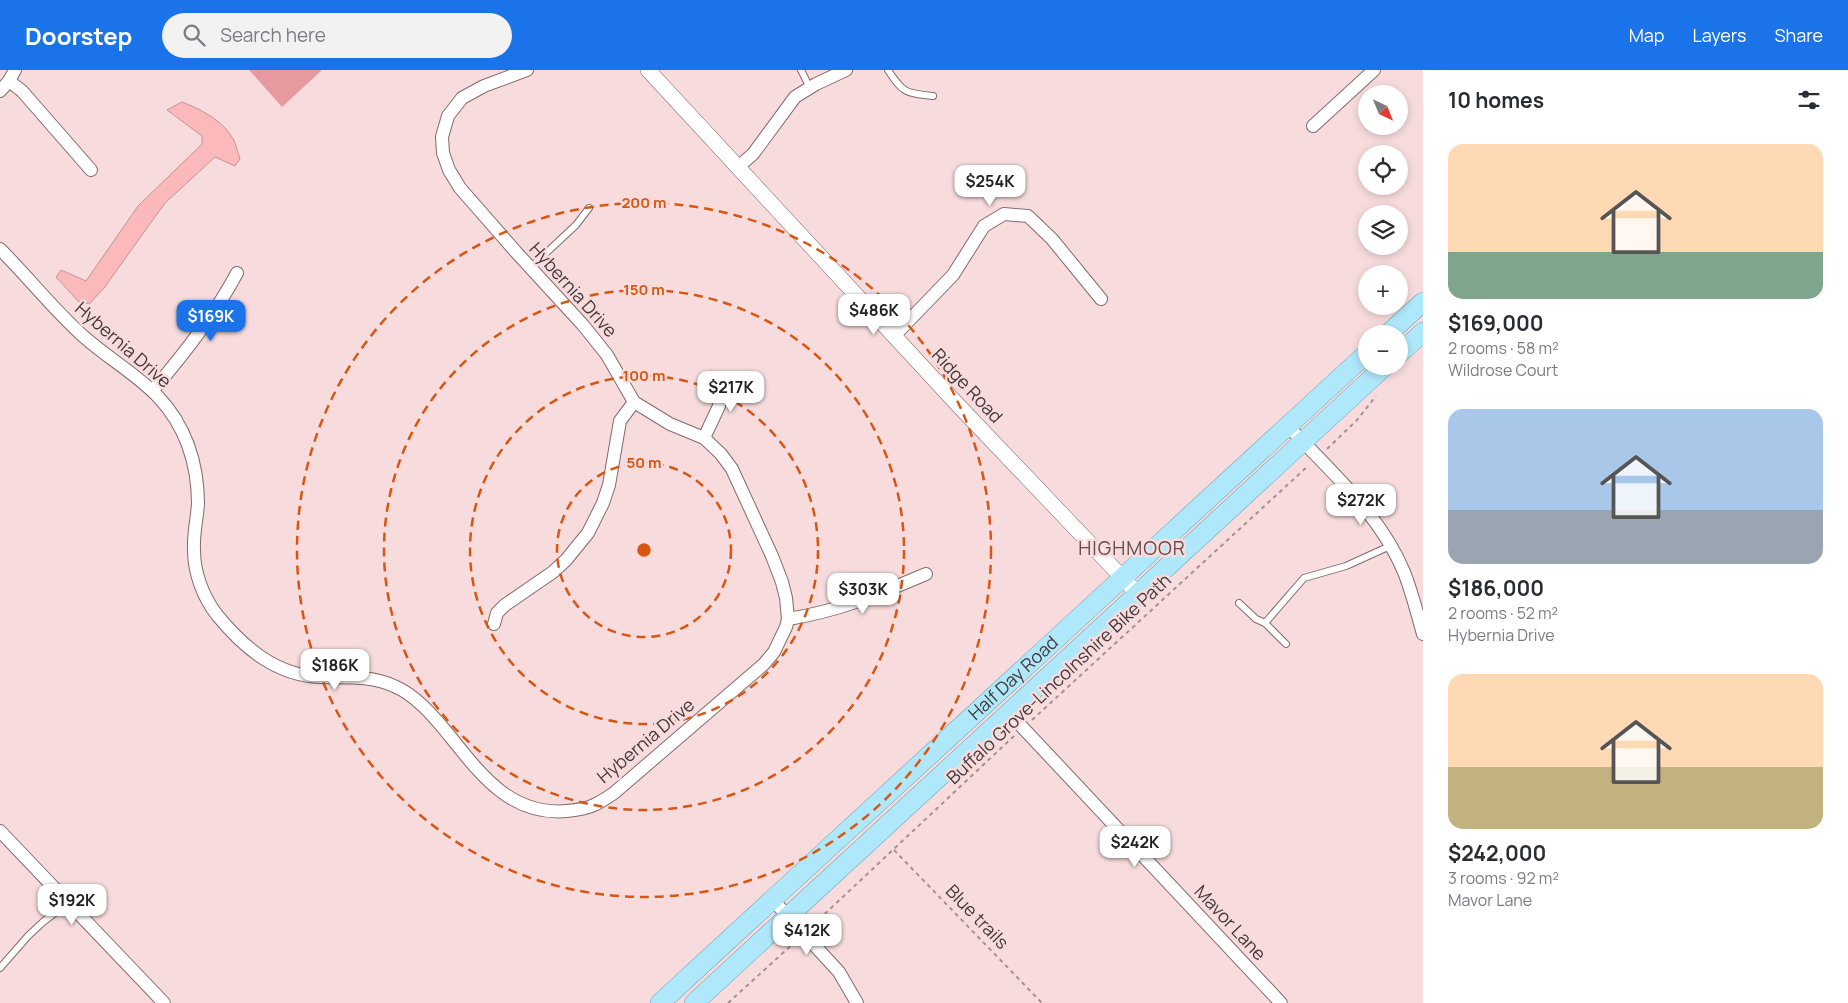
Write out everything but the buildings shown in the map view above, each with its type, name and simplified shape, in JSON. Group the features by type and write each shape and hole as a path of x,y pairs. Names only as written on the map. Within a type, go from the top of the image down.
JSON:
{"main road":[{"path":"1398,325 1423,302"},
{"path":"1408,346 1423,332"},
{"name":"Half Day Road","path":"660,1003 1124,579 1358,361"},
{"name":"Half Day Road","path":"694,1003 1010,714 1375,375"}],"street":[{"name":"Hybernia Drive","path":"0,249 68,322 153,390 169,411 183,434 196,476 198,505 194,550 197,574 206,596 217,614 249,648 285,671 302,676 361,676 396,686 409,695 435,719 498,790 525,806 552,813 580,810 595,805 614,793 764,664 774,652 788,619 782,582 732,470 721,454 704,438 670,424 634,402 601,347 460,188 448,170 443,153 442,137 448,116 462,98 484,86 527,70"},
{"name":"Ridge Road","path":"648,70 894,336 1138,594"},
{"path":"738,167 753,154 795,97 846,70"},
{"path":"1313,126 1374,70"},
{"path":"0,91 12,75 22,91 91,170"},
{"path":"894,336 953,275 984,226 1004,214 1028,216 1052,239 1101,299"},
{"path":"153,390 186,353 207,324 237,273"},
{"path":"704,438 719,406 722,378"},
{"path":"494,624 497,613 505,605 553,572 566,560 588,533 609,485 620,421 634,402"},
{"path":"1288,426 1367,510 1383,532 1404,571 1423,634"},
{"path":"788,619 837,609 866,600 926,574"},
{"name":"Mavor Lane","path":"1010,714 1281,1003"},
{"path":"0,830 164,1003"},
{"path":"772,899 839,972 857,1003"}],"lane":[{"path":"801,70 810,88"},
{"path":"888,70 900,88 911,94 932,96"},
{"path":"530,268 576,225 589,208"},
{"path":"1265,623 1304,578 1346,566 1390,546"},
{"path":"1240,603 1256,619 1265,623 1286,644"},
{"path":"0,968 28,936 69,902"}],"path":[{"name":"Buffalo Grove-Lincolnshire Bike Path","path":"728,1003 1317,458 1357,420 1378,393"},
{"name":"Blue trails","path":"894,849 1042,1003"}],"shaded area":[{"path":"249,70 322,70 282,107"},
{"path":"182,102 195,107 221,124 234,140 240,159 235,166 215,157 165,203 104,288 89,304 78,301 56,277 61,270 86,281 138,206 202,144 202,136 167,110"}],"district":[{"name":"HIGHMOOR","path":"1132,548"}]}
